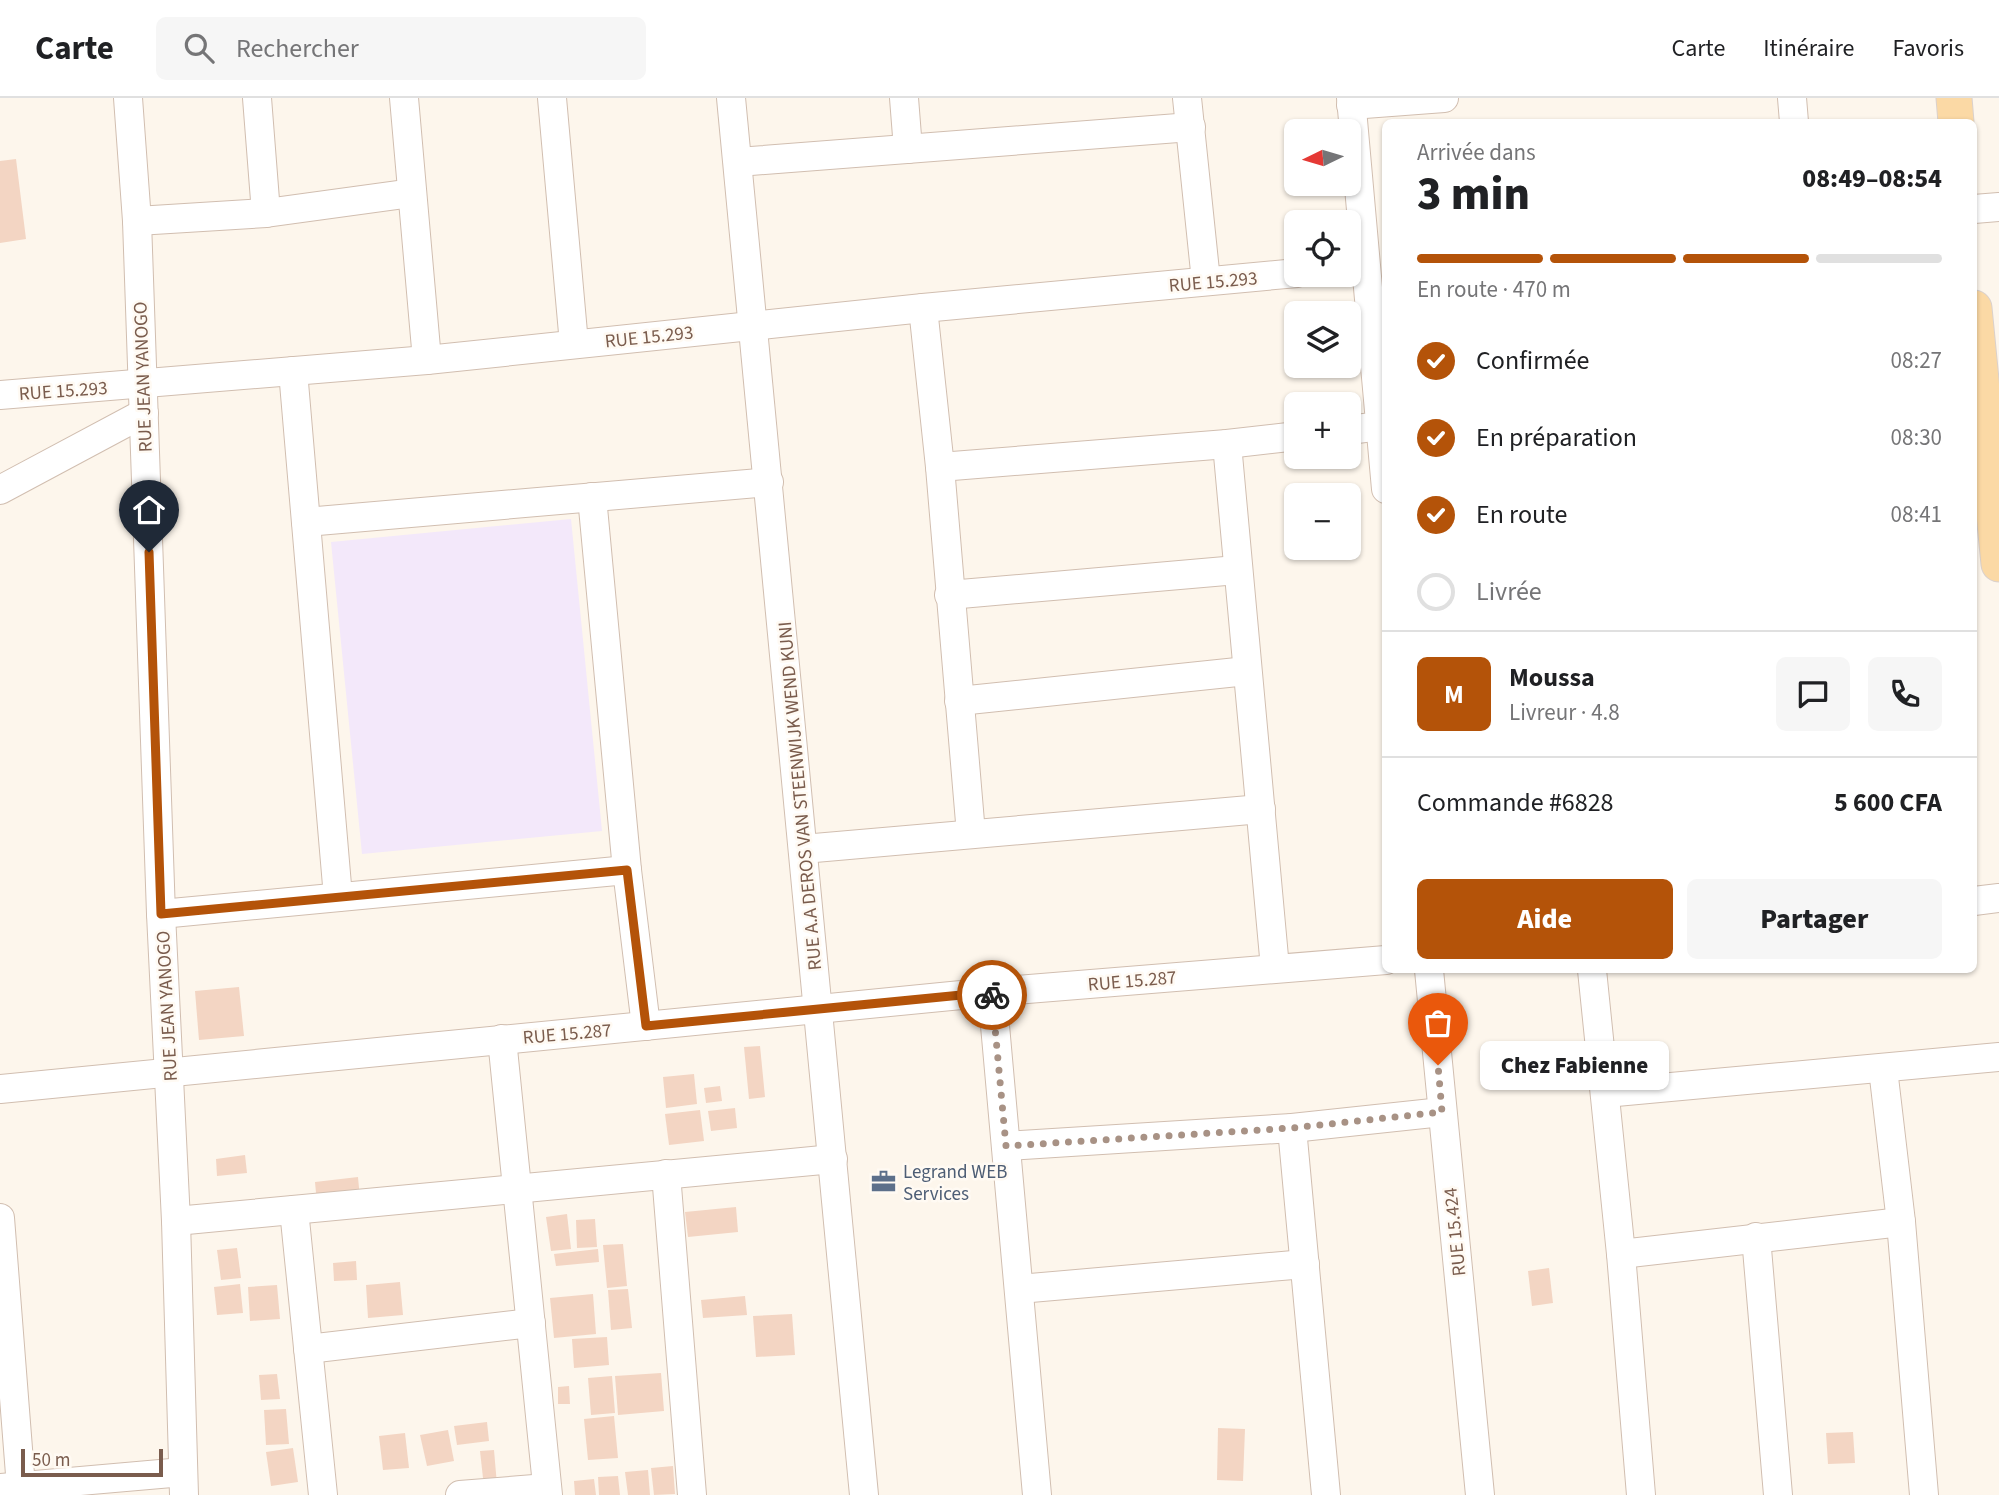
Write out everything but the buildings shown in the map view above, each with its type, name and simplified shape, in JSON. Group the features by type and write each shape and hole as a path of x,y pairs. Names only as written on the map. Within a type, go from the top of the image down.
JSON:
{"main road":[{"path":"1954,98 1956,119"},
{"path":"1977,330 1984,382 1999,564"}],"street":[{"name":"RUE JEAN YANOGO","path":"128,98 137,221 161,914 176,1221 183,1483"},
{"path":"257,98 266,213"},
{"path":"404,98 427,360"},
{"path":"552,98 574,344"},
{"name":"RUE A.A DEROS VAN STEENWIJK WEND KUNI","path":"731,98 864,1495"},
{"path":"904,98 908,149"},
{"path":"1187,98 1206,281"},
{"path":"1382,447 1351,102 1444,98"},
{"path":"1792,98 1794,119"},
{"path":"738,162 1191,127"},
{"path":"137,221 266,213 412,193"},
{"path":"1977,209 1999,207"},
{"name":"RUE 15.293","path":"0,395 427,360 923,308 1284,274"},
{"path":"923,308 940,467 971,834"},
{"path":"293,371 338,897"},
{"path":"0,490 144,413"},
{"path":"1361,428 1380,426"},
{"path":"940,467 1284,437"},
{"path":"1227,444 1275,968"},
{"path":"306,523 769,482"},
{"path":"592,498 627,870 646,1026"},
{"path":"949,595 1237,570"},
{"path":"959,701 1247,671"},
{"path":"803,849 1261,809"},
{"path":"161,914 627,870"},
{"path":"1977,901 1999,898"},
{"name":"RUE 15.287","path":"0,1088 992,992 1382,960"},
{"name":"RUE 15.424","path":"1429,973 1480,1495"},
{"path":"1592,973 1621,1254 1641,1495"},
{"path":"992,992 1037,1495"},
{"path":"460,1495 547,1491 502,1039"},
{"path":"1605,1093 1999,1057"},
{"path":"1883,1069 1901,1222 1924,1495"},
{"path":"1006,1146 1292,1128 1442,1112"},
{"path":"1292,1128 1326,1495"},
{"path":"176,1221 833,1158"},
{"path":"666,1174 692,1495"},
{"path":"294,1210 323,1495"},
{"path":"0,1218 11,1488 183,1483"},
{"path":"1621,1254 1901,1222"},
{"path":"1756,1237 1778,1495"},
{"path":"1019,1289 1305,1264"},
{"path":"308,1349 531,1324"}],"shaded area":[{"path":"571,519 602,831 362,854 331,542"}],"way so far":[{"path":"992,995 1006,1146 1292,1128 1442,1112 1438,1065"}],"place":[{"name":"Chez Fabienne","path":"1438,1065"},
{"name":"Legrand WEB Services","path":"883,1182"}],"route":[{"path":"149,552 161,914 627,870 646,1026 992,992 992,995"}]}
